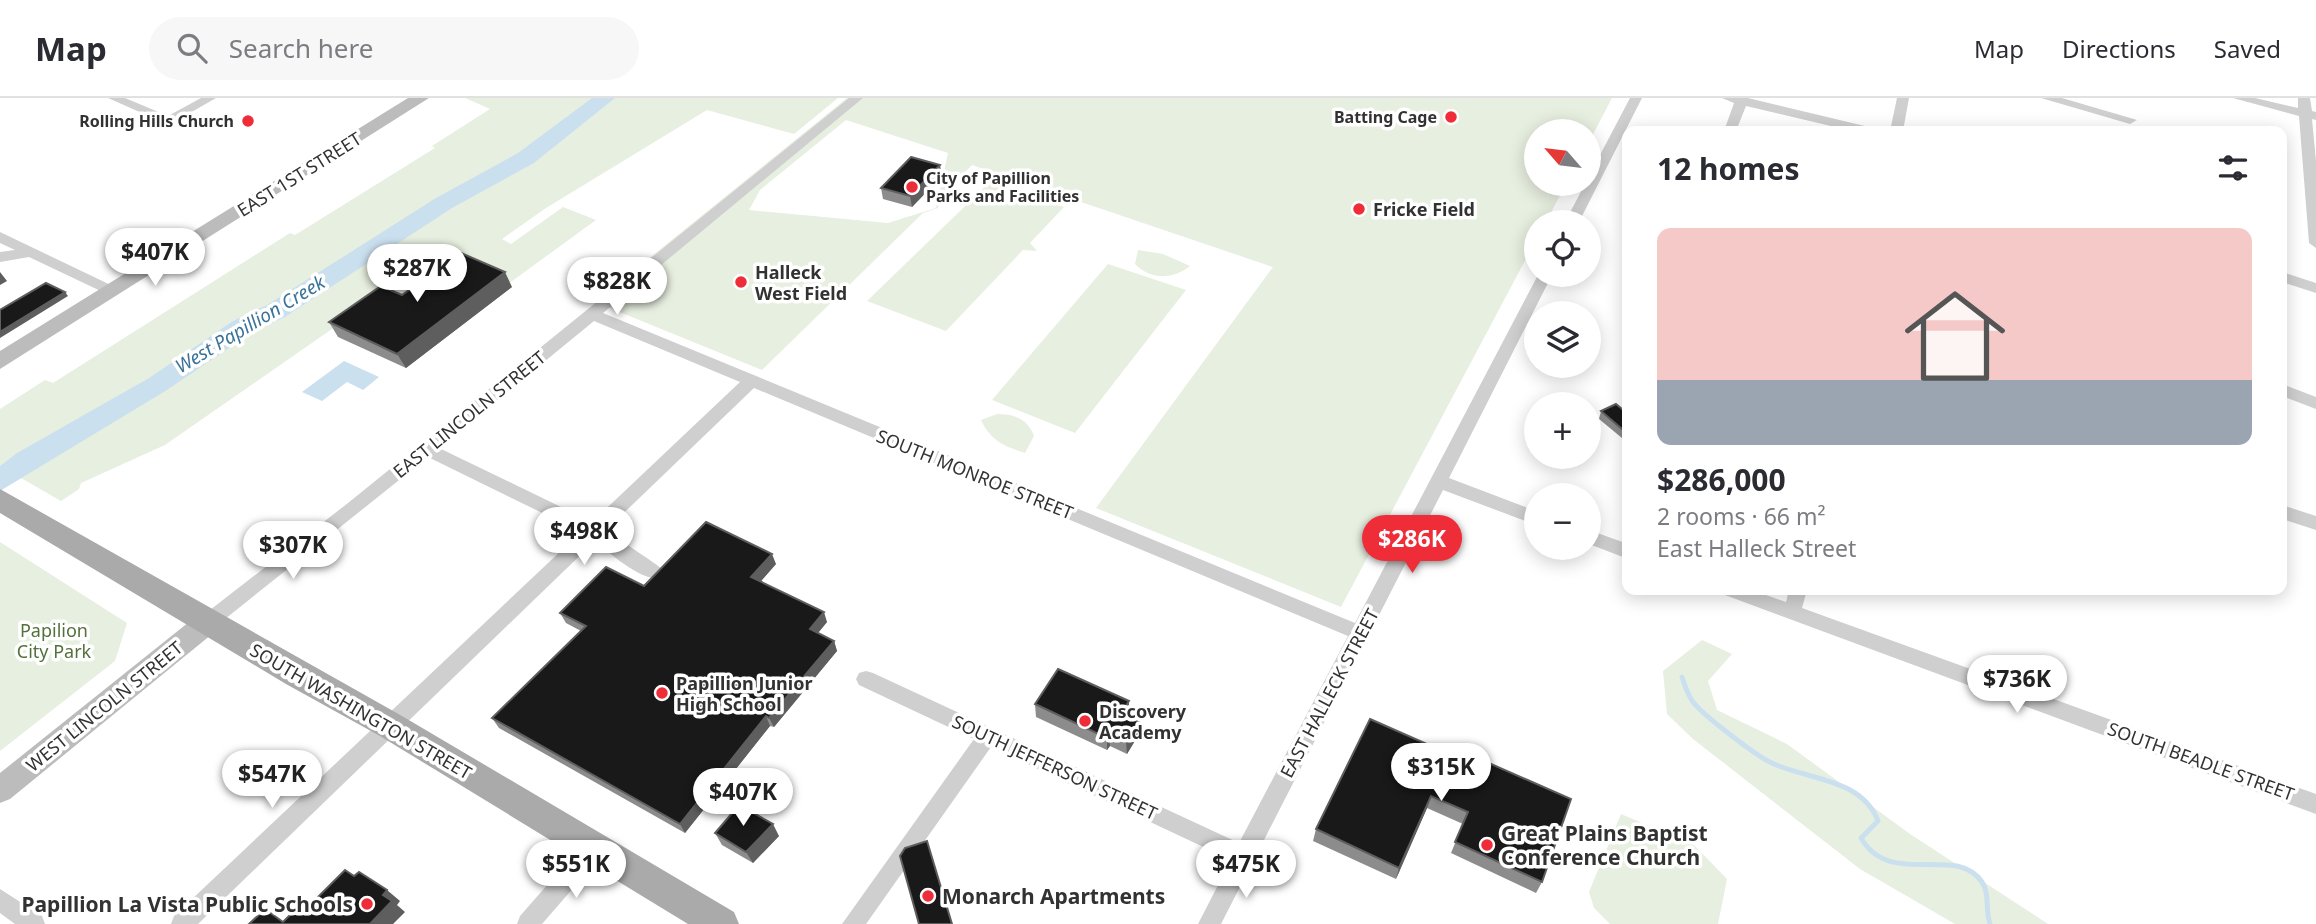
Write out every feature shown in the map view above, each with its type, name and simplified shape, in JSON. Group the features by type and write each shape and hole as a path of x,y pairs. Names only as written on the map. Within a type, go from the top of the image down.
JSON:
{"main road":[{"name":"EAST 1ST STREET","path":"0,361 420,98"},
{"name":"SOUTH WASHINGTON STREET","path":"10,505 391,726 721,924"},
{"name":"WEST LINCOLN STREET","path":"0,790 208,622"}],"street":[{"path":"114,98 169,121 210,98"},
{"name":"EAST LINCOLN STREET","path":"208,622 426,449 857,98"},
{"path":"1578,210 1636,98"},
{"path":"1897,126 1903,98"},
{"path":"2047,98 2130,120"},
{"path":"2239,98 2311,115"},
{"path":"2304,98 2311,115 2316,243"},
{"path":"1731,126 1737,99 1848,126"},
{"path":"4,243 113,291"},
{"path":"0,257 29,252"},
{"path":"2287,279 2316,288"},
{"name":"EAST HALLECK STREET","path":"1209,924 1539,287"},
{"name":"SOUTH MONROE STREET","path":"591,314 1360,633"},
{"path":"183,924 751,381"},
{"path":"2287,392 2316,403"},
{"path":"426,449 594,531 629,558 657,573"},
{"path":"1438,481 1524,513"},
{"path":"2287,514 2316,523"},
{"path":"1601,542 1622,550"},
{"name":"SOUTH BEADLE STREET","path":"1745,595 2316,804"},
{"path":"1792,612 1797,595"},
{"name":"SOUTH JEFFERSON STREET","path":"866,679 1244,856"},
{"path":"853,924 988,736"},
{"path":"528,924 593,849"},
{"path":"0,900 34,924"}],"green space":[{"path":"465,98 838,98 794,134 707,110 546,208 502,239 511,244 563,207 596,220 508,284 419,298 378,297 165,445 81,483 79,489 61,501 0,466 0,409 45,380 53,383 290,233 295,235 435,148 432,146 490,109"},
{"path":"847,98 1612,98 1601,119 1524,119 1524,196 1560,196 1552,210 1524,210 1524,263 1341,607 1096,508 1273,267 972,165 940,198 938,208 923,213 762,370 595,302","holes":["846,120 948,153 936,208 888,223 749,210 760,190"]},
{"path":"990,182 1064,207 1030,243 1037,251 1023,250 946,331 867,301"},
{"path":"1138,250 1163,254 1190,266 1169,276 1148,273 1135,264"},
{"path":"1108,264 1186,290 1075,433 992,400"},
{"path":"997,414 1015,416 1028,425 1034,436 1025,453 999,442 989,433 981,420"},
{"name":"Papilion City Park","path":"0,542 127,623 115,661 0,751"},
{"path":"1702,640 1732,654 1708,681 1717,710 1787,744 1910,834 2048,924 1955,924 1860,869 1693,739 1667,714 1663,671"},
{"path":"1621,814 1694,845 1727,879 1718,924 1610,924 1594,908 1589,892"}],"water":[{"path":"344,361 379,377 363,390 347,382 322,401 302,392"}],"building":[{"path":"911,157 940,165 910,196 881,188"},
{"path":"461,253 505,272 397,354 329,322 381,286 402,295"},
{"path":"46,283 65,292 0,332 0,310"},
{"path":"1616,404 1622,409 1622,429 1601,411"},
{"path":"706,522 772,554 751,577 824,612 810,629 834,641 769,718 766,716 680,824 492,718 586,626 560,613 606,567 644,586"},
{"name":"Discovery Academy","path":"1058,669 1129,701 1121,713 1139,722 1126,742 1109,734 1107,738 1035,704"},
{"path":"1370,719 1447,753 1450,746 1571,799 1542,882 1455,842 1468,812 1431,796 1399,868 1316,829"},
{"path":"739,805 773,824 746,852 715,833"},
{"name":"Monarch Apartments","path":"927,841 952,924 919,924 900,856 905,848"},
{"path":"345,870 354,876 359,872 387,890 383,895 392,901 370,924 249,924 265,909 283,922 306,899 312,903"}],"waterway":[{"name":"West Papillion Creek","path":"0,481 27,460 158,384 242,327 276,311 444,203 526,158 605,98"},
{"path":"1682,677 1693,702 1756,753 1774,764 1834,783 1860,797 1878,821 1861,838 1874,853 1889,861 1940,864 1970,871 1984,887 1990,924"}],"place":[{"name":"Batting Cage","path":"1451,117"},
{"name":"Rolling Hills Church","path":"248,121"},
{"name":"City of Papillion Parks and Facilities","path":"912,187"},
{"name":"Fricke Field","path":"1359,209"},
{"name":"Halleck West Field","path":"741,282"},
{"name":"Papillion Junior High School","path":"662,693"},
{"name":"Discovery Academy","path":"1085,721"},
{"name":"Great Plains Baptist Conference Church","path":"1487,845"},
{"name":"Monarch Apartments","path":"928,896"},
{"name":"Papillion La Vista Public Schools","path":"367,904"}]}
